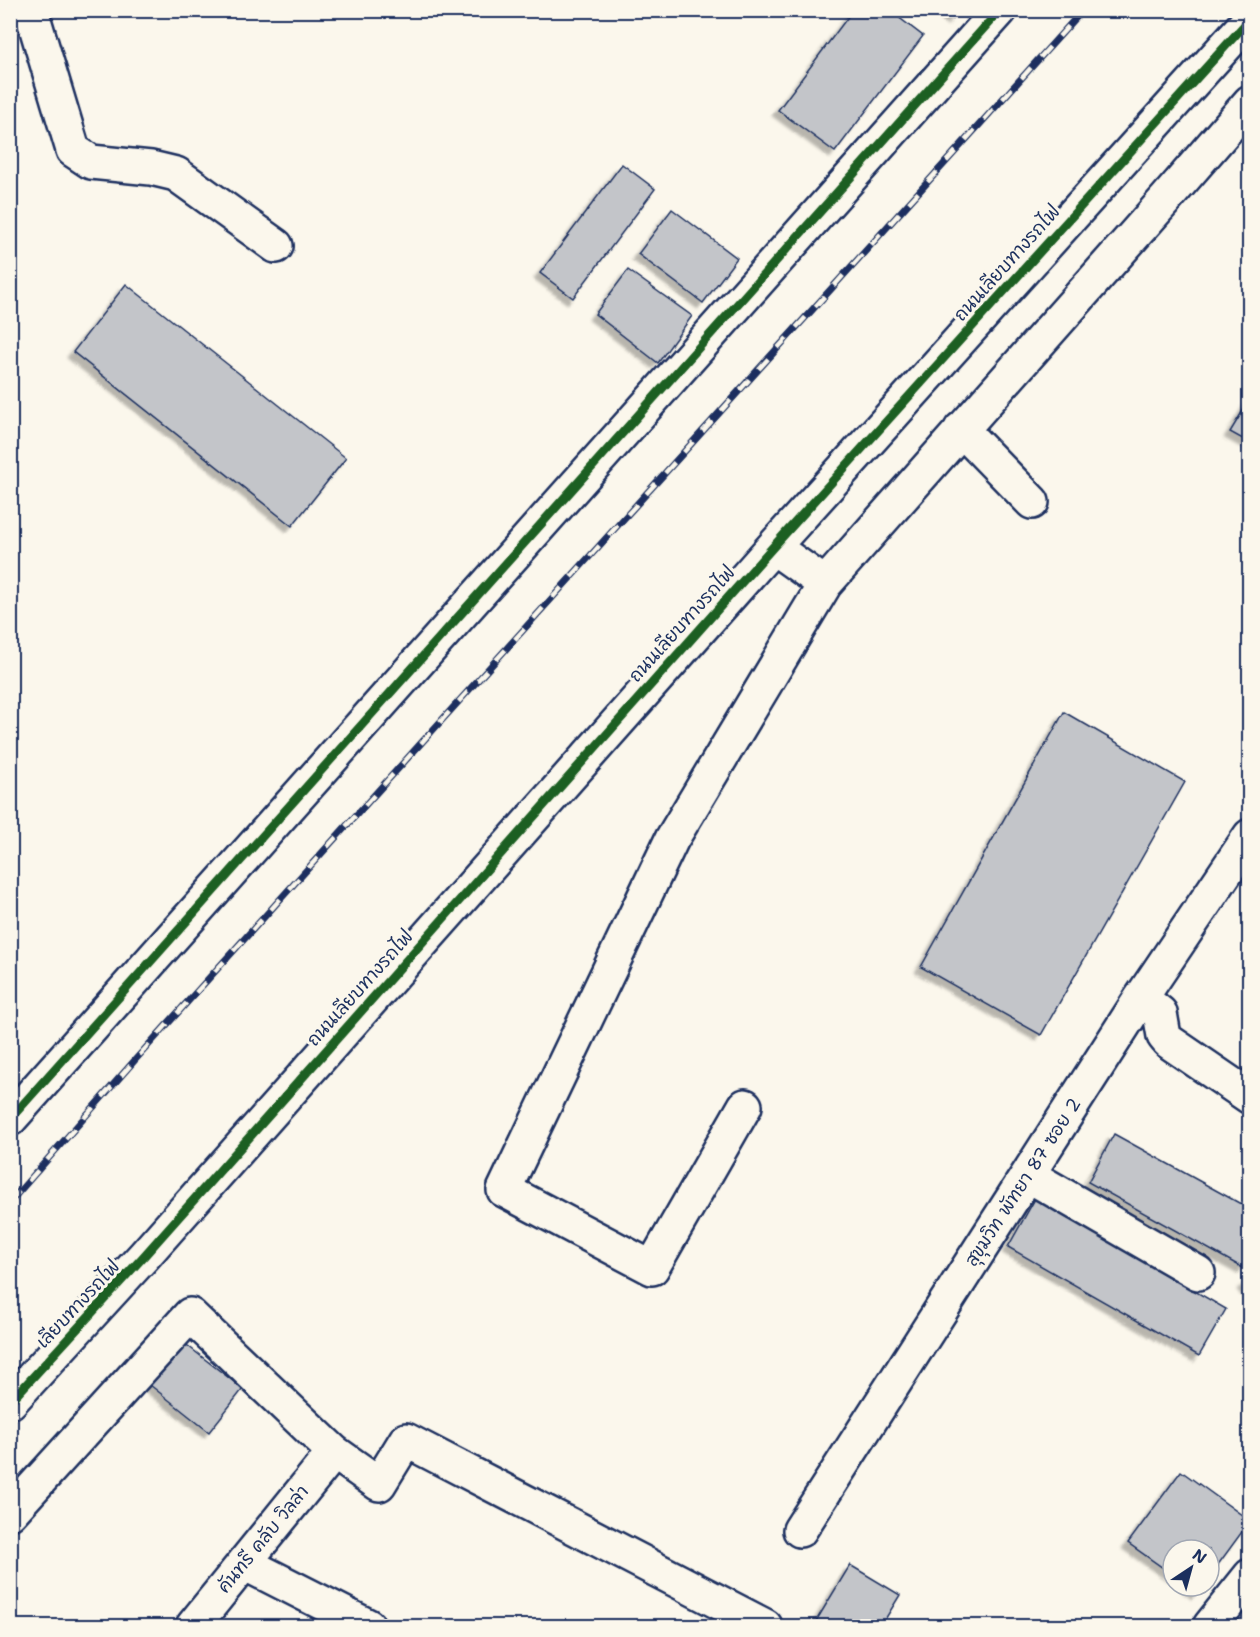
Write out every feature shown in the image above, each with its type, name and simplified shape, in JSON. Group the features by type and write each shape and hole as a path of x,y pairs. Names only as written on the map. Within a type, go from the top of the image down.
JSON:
{"street":[{"path":"31,10 73,150 91,162 151,168 176,174 276,246"},
{"path":"10,1119 1000,10"},
{"name":"ถนนเลียบทางรถไฟ","path":"144,1256 773,548 1250,19"},
{"path":"745,1106 652,1268 504,1190 672,838 825,584 1250,102"},
{"path":"961,429 1032,502"},
{"path":"773,548 825,584"},
{"name":"สุขุมวิท พัทยา 87 ซอย 2","path":"800,1530 1141,998 1250,836"},
{"path":"1141,998 1160,1013 1164,1036 1168,1041 1250,1097"},
{"path":"1028,1175 1198,1273"},
{"name":"เลียบทางรถไฟ","path":"10,1402 144,1256"},
{"path":"10,1513 190,1315 334,1452 379,1484 406,1440 765,1626"},
{"name":"คันทรี คลับ วิลล่า","path":"193,1626 334,1452"},
{"path":"244,1563 368,1626"},
{"path":"1210,1626 1250,1576"}],"building":[{"path":"853,10 889,10 923,36 835,152 778,110"},
{"path":"943,10 959,10 953,19"},
{"path":"622,164 655,189 573,298 540,273"},
{"path":"672,209 737,258 703,303 638,254"},
{"path":"628,270 692,316 658,363 595,314"},
{"path":"126,284 346,458 292,526 73,352"},
{"path":"1250,399 1250,443 1230,432"},
{"path":"1064,712 1185,782 1041,1035 921,967"},
{"path":"1114,1134 1250,1209 1250,1257 1243,1268 1088,1182"},
{"path":"1035,1199 1226,1309 1199,1356 1008,1247"},
{"path":"1250,1279 1250,1293 1243,1284"},
{"path":"179,1339 243,1389 209,1432 145,1381"},
{"path":"1181,1471 1250,1521 1221,1561 1221,1538 1161,1538 1161,1566 1128,1543"},
{"path":"850,1565 900,1595 881,1626 813,1626"}],"railway":[{"path":"10,1202 135,1060 1083,10"}],"cycle path":[{"path":"10,1119 1000,10"},
{"path":"10,1402 144,1256 773,547 1250,19"}]}
